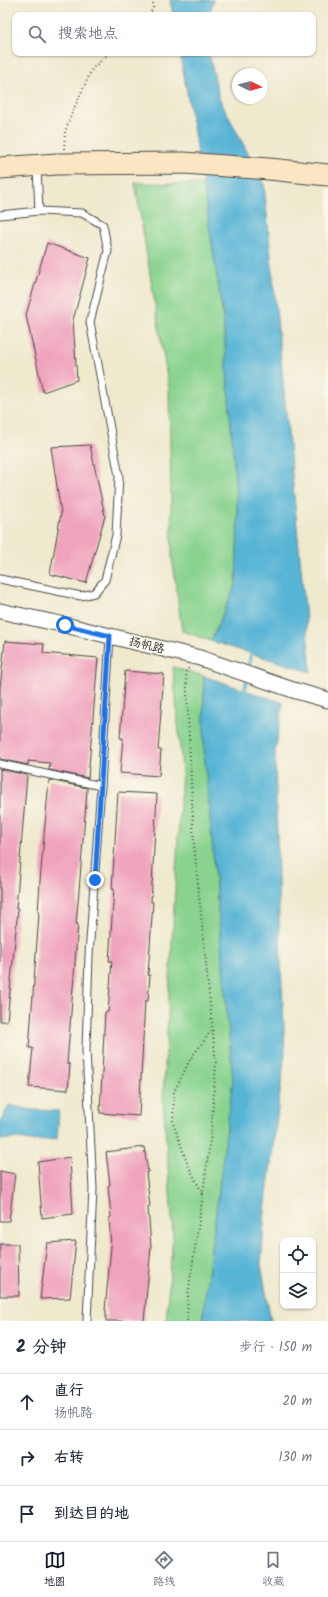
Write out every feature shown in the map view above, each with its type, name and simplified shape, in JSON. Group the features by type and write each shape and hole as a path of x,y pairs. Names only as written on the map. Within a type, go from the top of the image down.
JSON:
{"street":[{"path":"0,168 63,164 184,163 328,175"},
{"name":"扬帆路","path":"0,611 200,658 293,690 328,700"}],"lane":[{"path":"37,166 39,210"},
{"path":"0,215 39,210 82,213 103,225 108,251 90,322 119,476 116,535 105,580 94,594 81,596 0,579"},
{"path":"87,1321 93,1189 86,1042 89,955 110,636"},
{"path":"0,764 101,786"}],"path":[{"path":"151,12 153,8 153,0"},
{"path":"63,164 65,132 71,115 92,69 106,56"},
{"path":"187,1321 188,1294 203,1195 216,1064 194,845 186,671 200,658"},
{"path":"203,1195 188,1165 173,1123 174,1092 191,1058 212,1029"}],"green space":[{"path":"135,183 203,184 223,316 238,519 236,584 211,641 182,631 172,557 169,389"},
{"path":"173,667 204,676 204,750 233,1080 202,1321 166,1321 173,1234 163,1099 182,769"}],"water":[{"path":"170,0 214,0 210,12 172,12"},
{"path":"181,56 210,56 219,98 264,184 311,672 211,641 236,584 238,519 223,316 203,184"},
{"path":"204,676 283,703 275,752 279,919 285,1053 265,1211 261,1264 271,1321 202,1321 233,1080 204,750"},
{"path":"9,1105 31,1110 59,1111 57,1139 29,1141 18,1138 0,1140 0,1121"}],"building":[{"path":"47,243 90,258 73,320 77,380 43,392 26,315"},
{"path":"90,445 105,516 86,583 50,574 61,513 51,447"},
{"path":"5,641 44,644 43,653 98,658 88,778 49,770 50,763 28,761 28,765 0,759 0,688"},
{"path":"125,671 164,674 158,750 161,750 159,776 120,773 123,738 120,738"},
{"path":"0,769 27,775 16,909 18,909 7,1021 0,1021"},
{"path":"49,780 87,788 67,1064 70,1064 68,1090 29,1087 33,1048 29,1048 40,881"},
{"path":"118,792 157,794 151,902 153,902 148,975 150,975 148,1001 145,1001 139,1116 100,1113 105,1012 108,1012 112,961 109,961"},
{"path":"144,1147 148,1172 146,1172 150,1207 148,1207 151,1247 144,1321 106,1321 105,1310 111,1247 109,1218 111,1217 108,1186 110,1185 106,1152"},
{"path":"70,1157 73,1214 42,1218 38,1162"},
{"path":"0,1171 15,1174 9,1221 0,1221"},
{"path":"76,1241 70,1298 40,1299 47,1243"},
{"path":"0,1244 18,1244 19,1296 0,1296"}],"waterway":[{"path":"248,670 252,650"},
{"path":"244,694 247,678"}],"route":[{"path":"65,625 110,636 95,880"}]}
